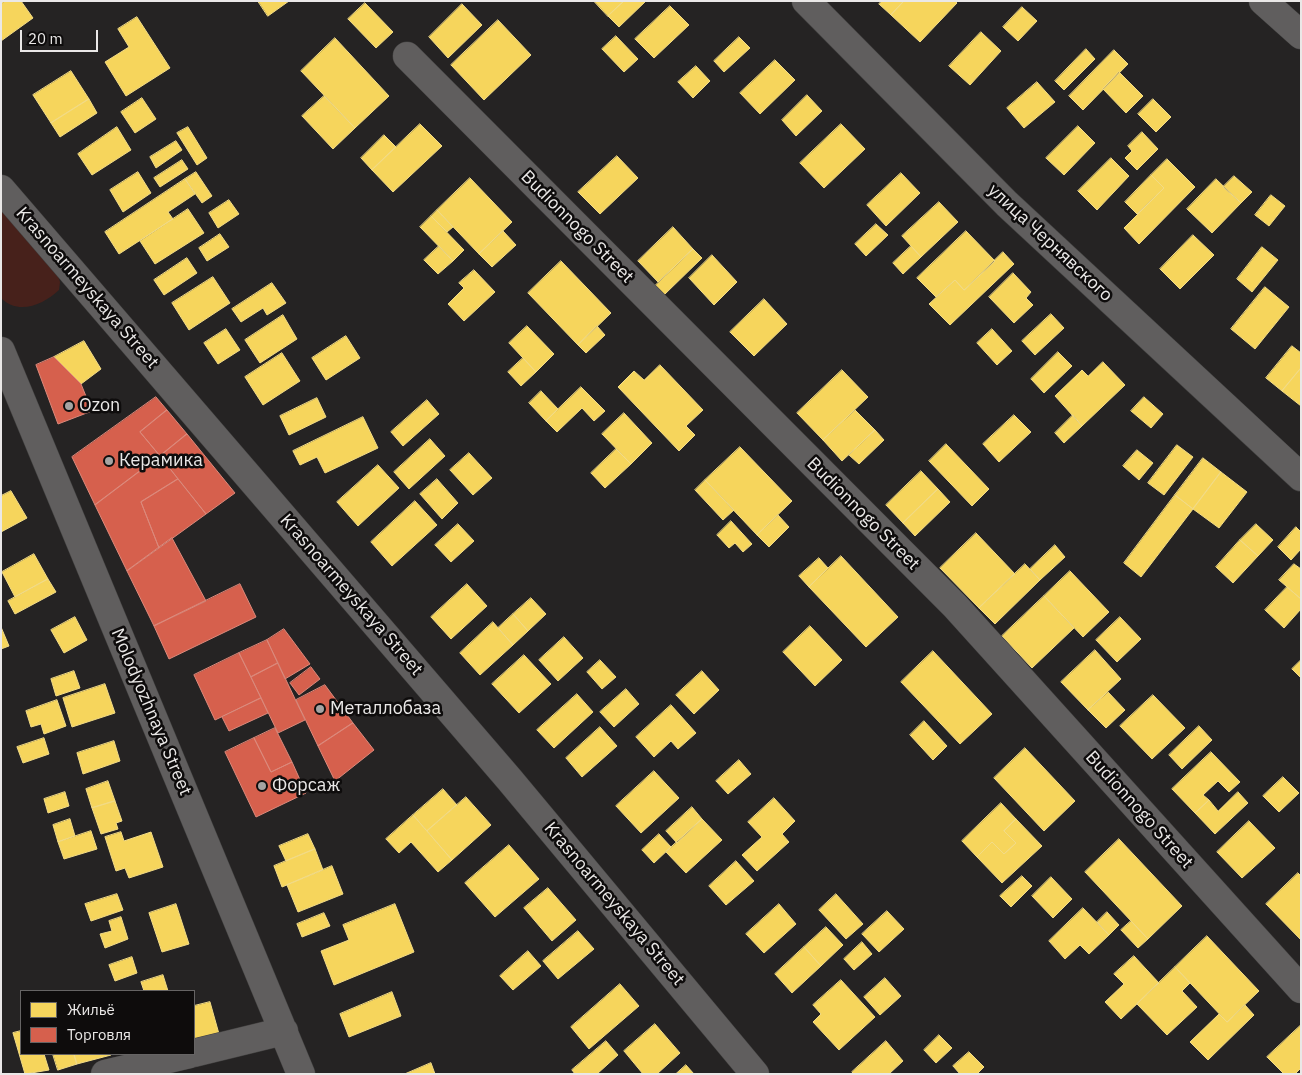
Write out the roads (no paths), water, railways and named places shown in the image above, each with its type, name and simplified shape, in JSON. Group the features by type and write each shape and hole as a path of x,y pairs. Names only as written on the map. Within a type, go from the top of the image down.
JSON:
{"street":[{"name":"улица Чернявского","path":"806,1 1007,204 1301,477"},
{"path":"1263,1 1301,35"},
{"name":"Budionnogo Street","path":"407,56 954,606 1301,989"},
{"name":"Krasnoarmeyskaya Street","path":"1,189 509,779 756,1074"},
{"name":"Molodyozhnaya Street","path":"1,351 300,1074"},
{"path":"195,1053 284,1032"},
{"path":"105,1074 186,1055"}],"place":[{"name":"Ozon","path":"69,406"},
{"name":"Керамика","path":"109,461"},
{"name":"Металлобаза","path":"320,709"},
{"name":"Форсаж","path":"262,786"}]}
